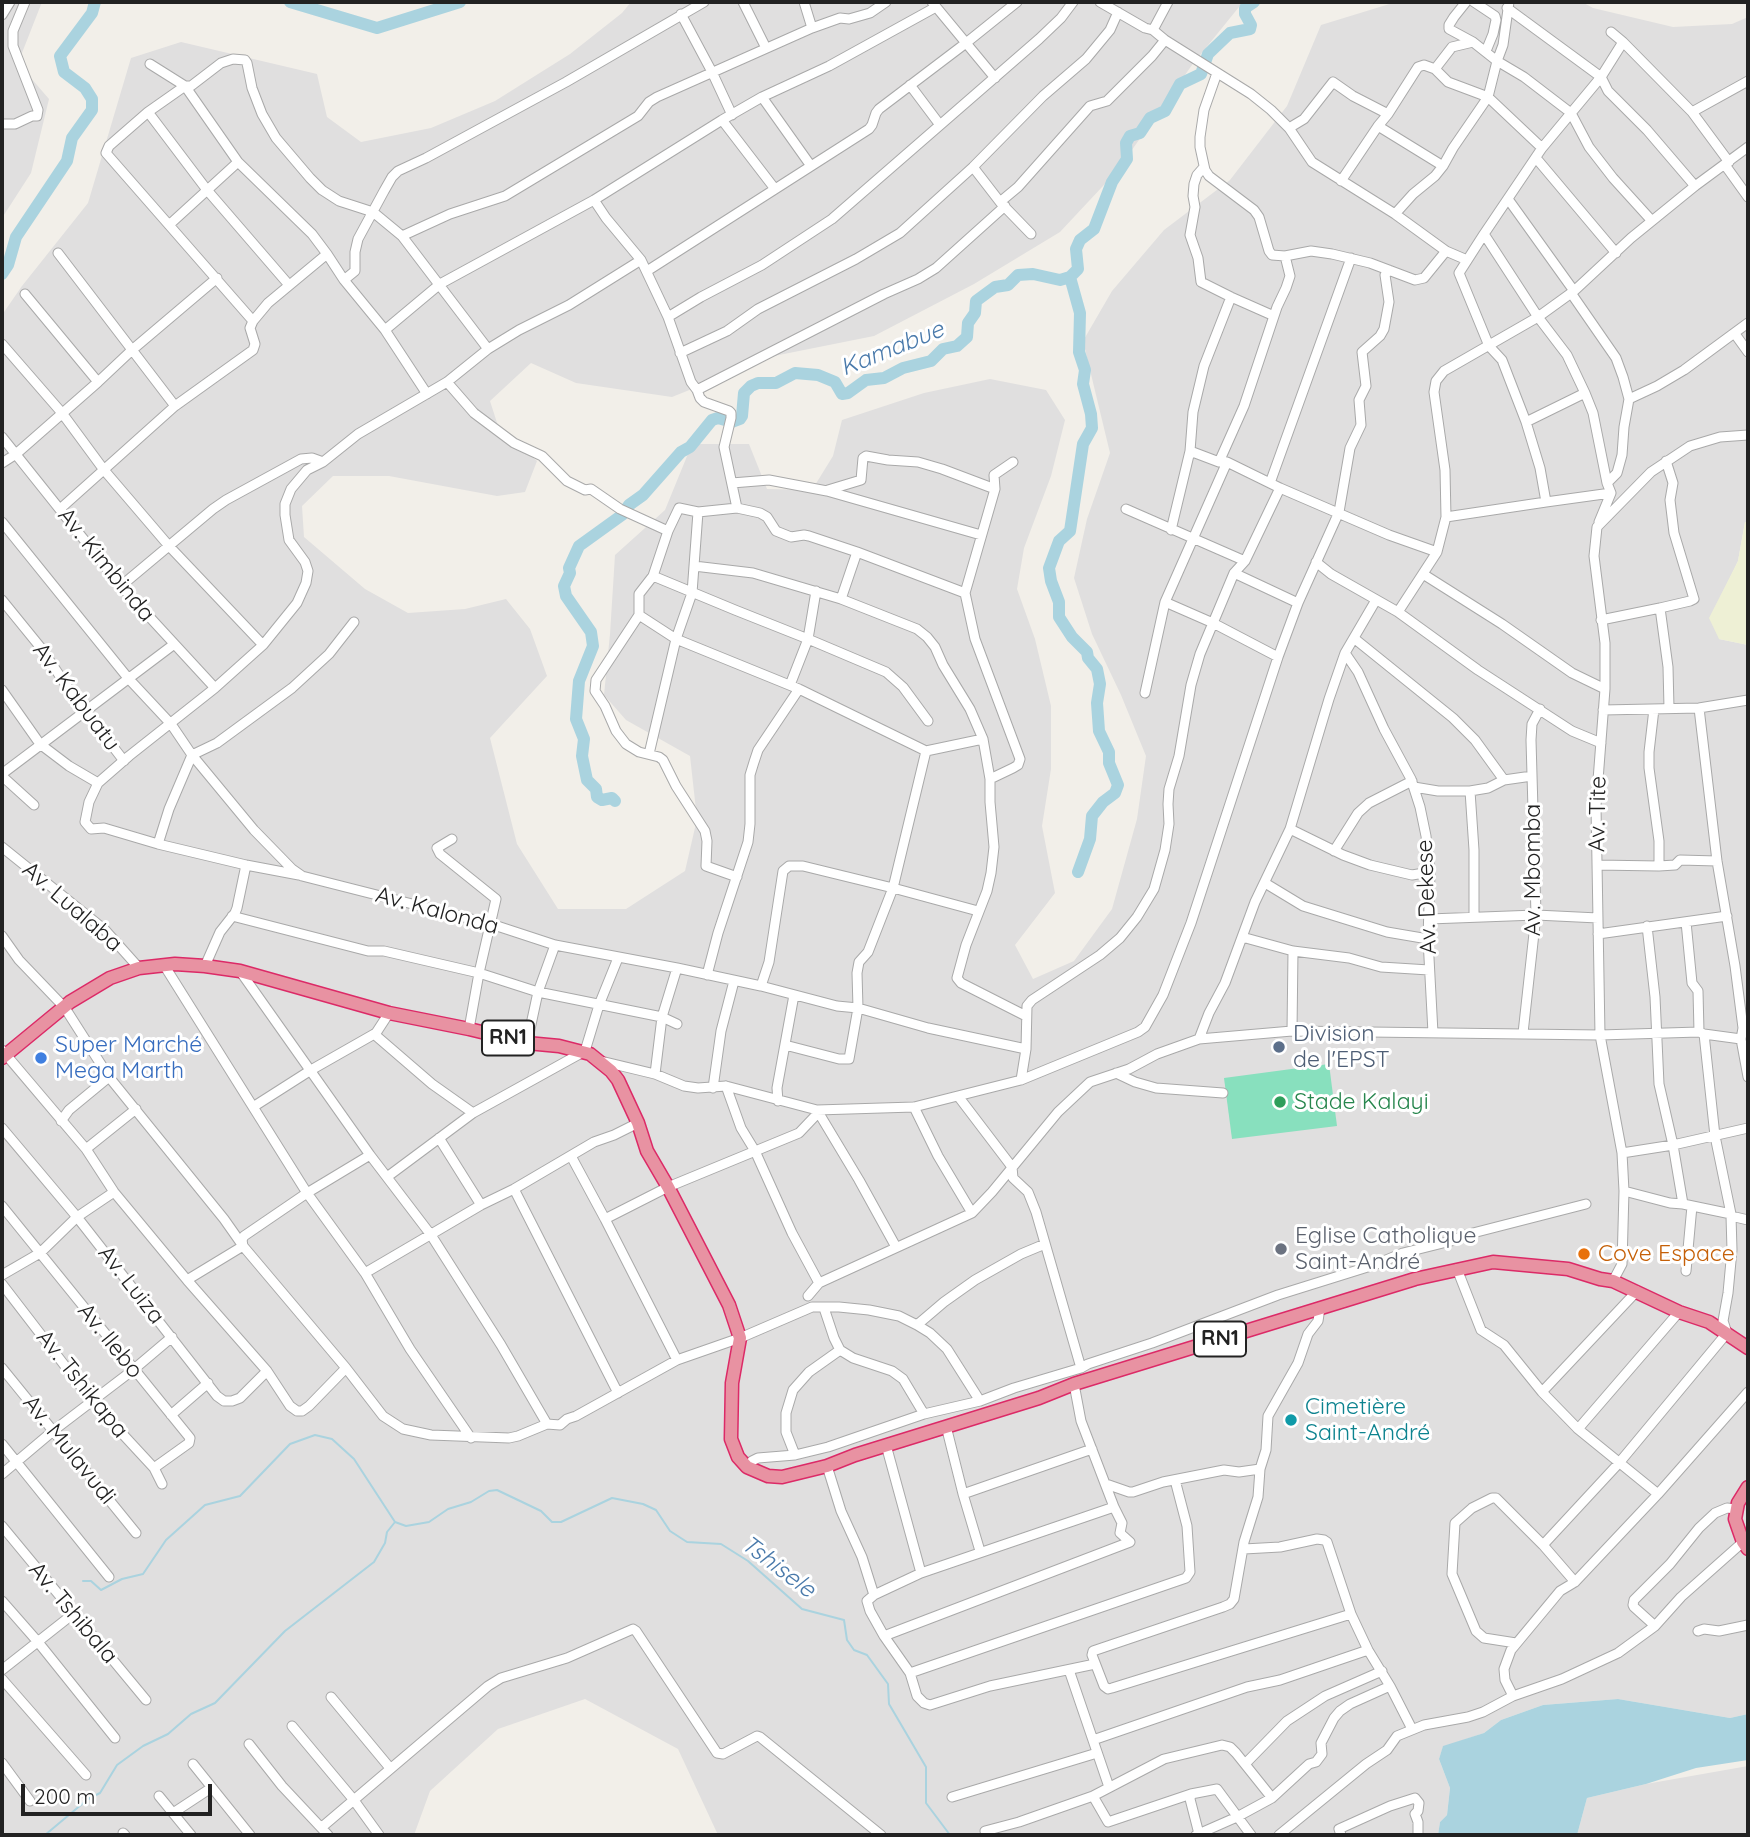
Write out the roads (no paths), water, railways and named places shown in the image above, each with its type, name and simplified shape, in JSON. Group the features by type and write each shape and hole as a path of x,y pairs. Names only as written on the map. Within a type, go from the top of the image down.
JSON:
{"highway":[{"name":"RN1","path":"3,1054 70,1002 110,978 139,968 186,964 240,971 389,1013 527,1042 559,1046 591,1055"},
{"path":"591,1055 618,1080 638,1123 647,1151 729,1305 740,1338 732,1382 731,1439 738,1457 747,1468"},
{"name":"RN1","path":"747,1468 768,1476 782,1477 827,1466 1039,1398 1074,1384 1320,1308 1415,1279 1493,1262 1568,1269 1612,1281 1679,1312 1709,1322 1748,1348"},
{"path":"1746,1546 1735,1519 1736,1509 1748,1487"}],"street":[{"path":"2,15 10,2"},
{"path":"2,124 15,124 37,116 38,110 13,46 13,31 25,2"},
{"path":"344,280 355,271 358,239 392,177 398,171 566,82 704,2"},
{"path":"743,2 766,48"},
{"path":"804,2 812,28"},
{"path":"402,236 450,214 505,196 638,116 649,102 657,97 812,28 840,18 863,16 886,2"},
{"path":"647,271 869,129 876,113 1017,2"},
{"path":"668,317 762,265 832,219 995,78 1061,18 1073,2"},
{"path":"1100,2 1144,28 1153,30 1251,94 1289,128 1312,162 1395,214 1446,251 1467,260"},
{"path":"1153,30 1168,2"},
{"path":"1466,2 1448,27 1524,77 1571,113 1589,147 1612,178 1652,221"},
{"path":"1474,2 1495,16 1496,20 1486,51"},
{"path":"385,330 440,284 594,200 732,114 829,66 934,4 995,78"},
{"path":"1395,214 1443,166 1488,97 1503,45 1508,5"},
{"path":"1508,5 1601,77 1608,91 1647,130 1695,186"},
{"path":"680,353 727,331 758,309 856,260 900,233 973,167 1043,96 1086,59 1110,30 1118,12"},
{"path":"681,14 732,114"},
{"path":"1611,32 1692,112 1748,197"},
{"path":"697,390 936,268 1003,204 1090,106 1107,101 1165,40"},
{"path":"1434,69 1452,47 1473,42"},
{"path":"1546,502 1540,468 1526,422 1502,360 1489,346 1459,273 1542,148 1601,77 1623,42"},
{"path":"253,320 106,153 109,146 148,112 185,86 191,86 226,60 245,60 262,114 276,138 322,190 339,201 373,212 402,236 488,349"},
{"path":"150,64 185,86 238,162 304,226 385,330 428,394"},
{"path":"1341,181 1418,67 1424,65 1434,69 1448,82 1488,97 1542,148"},
{"path":"1217,73 1204,110 1200,136 1204,167 1209,176 1254,210 1272,255 1285,256 1311,251 1351,258 1409,279 1419,279 1424,278 1446,251"},
{"path":"1692,112 1748,81"},
{"path":"1289,128 1304,119 1333,82 1388,114"},
{"path":"910,85 940,125"},
{"path":"762,97 811,166"},
{"path":"148,112 207,190 289,285"},
{"path":"722,120 775,189"},
{"path":"1378,125 1443,166"},
{"path":"1398,612 1437,552 1446,517 1445,470 1434,392 1436,381 1444,371 1538,317 1572,292 1631,238 1748,147"},
{"path":"1536,158 1616,253"},
{"path":"169,225 238,162"},
{"path":"973,167 1031,234"},
{"path":"1204,167 1194,184 1195,207 1190,235 1202,282 1274,316"},
{"path":"1508,199 1616,358 1629,399 1685,370 1748,323"},
{"path":"594,200 647,271 668,317 691,382 700,398 731,414 724,447 737,508"},
{"path":"1446,517 1546,502 1609,488 1592,413 1567,355 1538,317 1484,234"},
{"path":"58,253 175,406"},
{"path":"60,509 175,406 253,350 255,344 250,328 253,320 268,303 327,254"},
{"path":"1144,693 1165,602 1223,462 1290,276 1285,256"},
{"path":"1270,483 1351,258"},
{"path":"302,876 158,844 104,828 91,829 85,822 89,802 98,783 215,688 263,645 297,603 308,571 305,562 289,540 285,503 291,489 307,470 323,462 358,434 447,382 488,349 569,305 641,260"},
{"path":"387,1177 473,1113 591,1055 629,1069 655,1074 684,1086 726,1086 818,1112 914,1107 1021,1080 1145,1027 1163,995 1191,923 1278,657 1298,603 1339,512 1350,448 1361,425 1359,400 1366,386 1362,352 1384,329 1389,302 1385,275 1389,271"},
{"path":"2,463 16,454 217,278"},
{"path":"25,294 99,382"},
{"path":"1171,530 1204,366 1231,297"},
{"path":"1735,334 1748,352"},
{"path":"2,344 169,545 263,645"},
{"path":"447,382 474,413 514,443 542,456 567,481 586,490 592,489 620,509 668,531"},
{"path":"1526,422 1585,393"},
{"name":"Av. Tite","path":"1612,1281 1622,1264 1624,1191 1622,1153 1599,1035 1597,806 1605,689 1605,643 1594,556 1597,527 1622,455 1623,428 1629,399"},
{"path":"1597,527 1651,472 1690,446 1720,437 1748,435"},
{"name":"Av. Kimbinda","path":"2,437 121,586 215,688"},
{"path":"1189,451 1223,462 1389,535 1437,552"},
{"path":"827,491 862,480 863,458 866,456 918,462 995,489"},
{"path":"121,586 213,509 272,474 306,458 323,462"},
{"path":"1601,620 1694,598 1674,533 1670,499 1672,483 1666,461"},
{"path":"990,779 1018,765 1020,759 975,639 965,593 995,489 994,475 1013,462"},
{"path":"732,483 769,480 827,491 981,535"},
{"path":"1021,1080 1026,1049 1027,1006 1120,938 1137,918 1154,889 1169,824 1169,789 1179,756 1191,685 1200,654 1234,573 1245,561 1280,488"},
{"path":"737,877 706,866 707,841 702,825 676,786 663,760 639,752 626,744 595,691 596,680 639,615 639,594 653,576 668,531 680,508 698,512 737,508 760,513 768,517 776,531 791,537 804,534 965,593"},
{"path":"1126,509 1245,561"},
{"path":"649,754 677,639 692,593 698,512"},
{"name":"Av. Kalonda","path":"2,522 128,678 171,724 192,755 254,830 302,876 491,924 555,945 761,986 837,1006 858,1008 928,1028 1026,1049"},
{"path":"841,599 857,552"},
{"path":"1316,562 1398,612 1478,670 1572,731 1601,743"},
{"path":"694,566 753,573 841,599 917,629 935,647 970,709 983,739 990,779 994,847 987,891 966,945 957,978 961,983 1026,1016"},
{"path":"1234,573 1298,603"},
{"path":"1423,574 1572,673 1605,689"},
{"path":"653,576 886,672 903,687 928,721"},
{"path":"707,975 748,842 750,775 758,750 794,687 808,639 816,591"},
{"name":"Av. Kabuatu","path":"2,600 124,761"},
{"path":"1199,1039 1225,983 1255,902 1290,829 1345,653 1376,600"},
{"path":"1165,602 1213,623 1278,657"},
{"path":"1660,608 1668,667 1669,708"},
{"path":"639,615 677,639 794,687 926,751 983,739"},
{"path":"158,844 169,809 192,755 217,743 292,688 329,654 354,622"},
{"path":"1354,639 1460,725 1475,740 1504,780"},
{"path":"34,805 2,775 173,645"},
{"name":"Av. Dekese","path":"1345,653 1358,672 1413,784 1426,836 1430,872 1429,970 1433,1032"},
{"path":"2,690 40,744 98,783"},
{"path":"1603,710 1699,708 1748,700"},
{"path":"1699,708 1717,861 1746,1028 1741,1039 1748,1077"},
{"name":"Av. Mbomba","path":"1523,1033 1536,915 1531,740 1532,724 1540,709"},
{"path":"1654,709 1649,768 1659,841 1659,866"},
{"path":"785,1045 839,1059 849,1059 858,1008 859,962 868,952 893,888 926,751"},
{"path":"1334,851 1358,813 1369,803 1413,784 1438,791 1469,791 1488,788 1504,780 1532,776"},
{"path":"1469,791 1474,850 1474,917"},
{"path":"1290,829 1334,851 1396,873 1412,875 1430,872"},
{"path":"452,839 437,848 440,854 496,899 469,1029"},
{"name":"Av. Lualaba","path":"2,847 105,930 139,968"},
{"path":"1597,864 1659,866 1675,865 1680,860 1717,861"},
{"path":"205,966 220,932 237,908 246,865"},
{"path":"761,986 769,962 782,876 786,867 803,866 978,911"},
{"path":"1265,883 1303,906 1387,932 1429,939"},
{"path":"1429,919 1536,915 1598,918"},
{"path":"232,916 368,951 384,951 479,974 538,992 662,1017 677,1024"},
{"path":"1598,934 1727,916"},
{"path":"1543,1545 1619,1462 1727,1333 1723,1321 1732,1250 1731,1215 1715,1136 1698,991 1692,983 1686,922"},
{"path":"1647,926 1655,996 1659,1084 1688,1205 1686,1271"},
{"path":"2,936 19,960 65,1007 109,1077 243,1246 392,1424 431,1435 471,1438 518,1436 547,1424 560,1424 677,1360 740,1338 811,1307 869,1310 899,1316 918,1325 947,1349 980,1401"},
{"path":"1242,937 1293,951 1349,958 1381,967 1429,970"},
{"path":"527,1042 538,992 555,945"},
{"path":"1292,1031 1293,951"},
{"path":"591,1055 599,1005 618,958"},
{"path":"164,965 307,1194 365,1273 410,1349 471,1438"},
{"path":"655,1074 662,1017 677,968"},
{"path":"240,971 370,1155 432,1235 547,1424"},
{"path":"713,1088 721,1031 734,981"},
{"path":"778,1101 777,1088 794,995"},
{"path":"253,1107 374,1034 389,1013"},
{"path":"808,1296 819,1283 972,1213 1058,1112 1090,1082 1129,1069 1157,1054 1199,1039 1292,1031 1599,1035 1657,1032 1702,1033 1741,1039"},
{"path":"374,1034 432,1084 473,1113"},
{"path":"3,1054 86,1149 114,1192 267,1371 290,1406 302,1411 346,1368"},
{"path":"1116,1073 1156,1088 1223,1093"},
{"path":"61,1121 69,1110 109,1077"},
{"path":"726,1086 741,1128 755,1151 792,1233 819,1283"},
{"path":"958,1096 1012,1167 1013,1178 1028,1192 1081,1367"},
{"path":"914,1107 938,1156 972,1213"},
{"path":"86,1149 136,1109"},
{"path":"606,1219 668,1186 799,1133 818,1112"},
{"path":"818,1112 896,1247"},
{"path":"365,1273 570,1156 638,1123"},
{"name":"Av. Luiza","path":"2,1128 77,1217 217,1396 224,1401 240,1398 267,1371"},
{"path":"1622,1153 1748,1128"},
{"path":"439,1138 481,1205"},
{"path":"243,1246 244,1236 370,1155"},
{"path":"570,1156 606,1219 677,1360"},
{"path":"514,1189 618,1393"},
{"path":"1624,1191 1748,1220"},
{"path":"2,1275 40,1253 77,1217 114,1192"},
{"path":"747,1468 751,1461 758,1458 795,1455 828,1447 924,1414 980,1401 1403,1253 1586,1204"},
{"name":"Av. Ilebo","path":"2,1206 190,1440 154,1468"},
{"path":"918,1325 975,1280 1045,1244"},
{"path":"187,1280 243,1246"},
{"path":"1457,1269 1481,1330 1504,1345 1542,1392 1578,1429 1658,1494"},
{"name":"Av. Tshikapa","path":"2,1284 92,1401 154,1468 162,1484"},
{"path":"1542,1392 1637,1291"},
{"path":"824,1308 840,1350 853,1358 892,1371 903,1379 924,1414"},
{"path":"1320,1308 1318,1321 1308,1334 1298,1363 1268,1416 1266,1450 1260,1469 1258,1497 1234,1599 1230,1604 1093,1651 1091,1655 1104,1686 1108,1689 1351,1614"},
{"path":"1578,1429 1679,1312"},
{"path":"2,1474 53,1431 134,1370 172,1336"},
{"path":"795,1455 786,1432 786,1413 793,1390 809,1372 840,1350"},
{"name":"Av. Mulavudi","path":"2,1368 136,1532"},
{"path":"171,1415 208,1383"},
{"path":"884,1636 1130,1542 1120,1532 1122,1523 1079,1415 1074,1384"},
{"path":"1513,1696 1505,1680 1504,1669 1516,1643 1560,1591 1575,1582 1658,1494 1748,1392"},
{"path":"946,1426 980,1551"},
{"path":"2,1444 109,1577"},
{"path":"886,1445 920,1573"},
{"path":"963,1494 1092,1449"},
{"path":"827,1466 841,1511 862,1557 874,1595"},
{"path":"1106,1484 1133,1492 1224,1470 1240,1472 1260,1469"},
{"path":"910,1673 1186,1578 1190,1572 1187,1526 1175,1480"},
{"path":"1516,1643 1484,1638 1476,1631 1452,1574 1455,1523 1472,1508 1492,1498 1496,1499 1543,1545 1575,1582"},
{"path":"1095,1664 990,1686 930,1705 917,1696 910,1673 884,1636 867,1601 920,1573 1114,1507"},
{"path":"1655,1626 1632,1602 1715,1513 1727,1508 1736,1509"},
{"name":"Av. Tshibala","path":"2,1526 146,1700"},
{"path":"1244,1549 1324,1540 1351,1614 1412,1729"},
{"path":"1279,1835 1387,1750 1397,1736 1437,1721 1483,1712 1513,1696 1562,1679 1618,1653 1655,1626 1681,1597 1746,1546"},
{"path":"2,1601 115,1738"},
{"path":"2,1670 73,1614"},
{"path":"1698,1631 1718,1631 1748,1625"},
{"path":"322,1827 488,1686 501,1678 567,1658 633,1629 717,1753 723,1754 760,1737 881,1835"},
{"path":"1093,1740 1247,1687 1280,1680 1368,1650"},
{"path":"1069,1670 1109,1787"},
{"path":"1245,1764 1287,1721 1325,1696 1381,1671"},
{"path":"2,1679 86,1775"},
{"path":"1191,1794 1189,1799 1197,1835 1237,1817 1272,1798 1309,1764 1316,1762 1322,1754 1321,1743 1340,1711 1350,1703 1390,1686"},
{"path":"331,1697 390,1768"},
{"path":"292,1726 353,1799 379,1835"},
{"path":"249,1744 282,1786 328,1835"},
{"path":"985,1831 1093,1796 1164,1759 1222,1745 1230,1747 1272,1798"},
{"path":"952,1797 1097,1753"},
{"path":"2,1763 30,1801"},
{"path":"193,1764 250,1835"},
{"path":"173,1813 211,1788"},
{"path":"1093,1796 1108,1822 1191,1794 1217,1789 1251,1835"},
{"path":"159,1796 191,1835"},
{"path":"1341,1835 1339,1829 1415,1798 1419,1803 1415,1814 1418,1835"},
{"path":"1292,1826 1297,1835"}],"water":[{"path":"1618,1699 1730,1718 1748,1714 1748,1760 1696,1768 1646,1784 1587,1798 1577,1835 1438,1835 1440,1822 1447,1815 1450,1788 1439,1759 1443,1746 1484,1733 1501,1720 1543,1705"}],"waterway":[{"path":"2,274 8,265 16,237 67,161 72,138 92,110 92,99 85,88 64,72 60,56 92,13 95,2"},
{"path":"290,2 377,28 460,2"},
{"name":"Kamabue","path":"615,801 612,798 602,800 597,797 596,789 587,780 582,756 584,739 576,719 579,681 593,646 591,632 566,596 564,586 579,546 622,515 681,452 690,447 712,420 718,418 732,422 740,419 744,393 751,386 758,383 776,383 795,373 818,375 835,382 842,394 848,393 866,380 884,378 903,368 931,361 943,349 957,346 967,337 968,323 975,313 976,301 995,287 1008,285 1018,275 1033,274 1060,280 1070,277 1078,269 1076,249 1080,240 1094,229 1112,182 1127,159 1126,143 1130,136 1140,133 1150,118 1165,111 1180,84 1201,74 1208,54 1230,33 1250,29 1245,8 1254,2"},
{"path":"1070,277 1080,313 1079,352 1085,370 1083,384 1092,428 1083,444 1070,531 1059,541 1049,568 1059,602 1059,617 1097,669 1100,684 1097,703 1099,731 1109,752 1109,763 1118,785 1115,793 1103,802 1092,816 1090,839 1078,872"},
{"name":"Tshisele","path":"83,1581 91,1581 101,1590 122,1579 143,1574 166,1540 205,1505 240,1496 290,1444 315,1435 332,1439 354,1459 395,1522 406,1526 429,1522 448,1509 497,1490 541,1511 552,1522 561,1522 612,1498 643,1504 656,1510 670,1531 687,1542 721,1544 748,1561 802,1609 844,1620 847,1640 854,1650 867,1655 888,1684 889,1704 926,1767 926,1803 950,1835"},
{"path":"45,1835 88,1799 100,1793 117,1765 143,1746 168,1734 191,1714 215,1703 285,1631 374,1562 385,1543 387,1532 395,1522"}],"place":[{"name":"Division de l'EPST","path":"1279,1047"},
{"name":"Super Marché Mega Marth","path":"41,1058"},
{"name":"Stade Kalayi","path":"1280,1102"},
{"name":"Eglise Catholique Saint-André","path":"1281,1249"},
{"name":"Cove Espace","path":"1584,1254"},
{"name":"Cimetière Saint-André","path":"1291,1420"}]}
